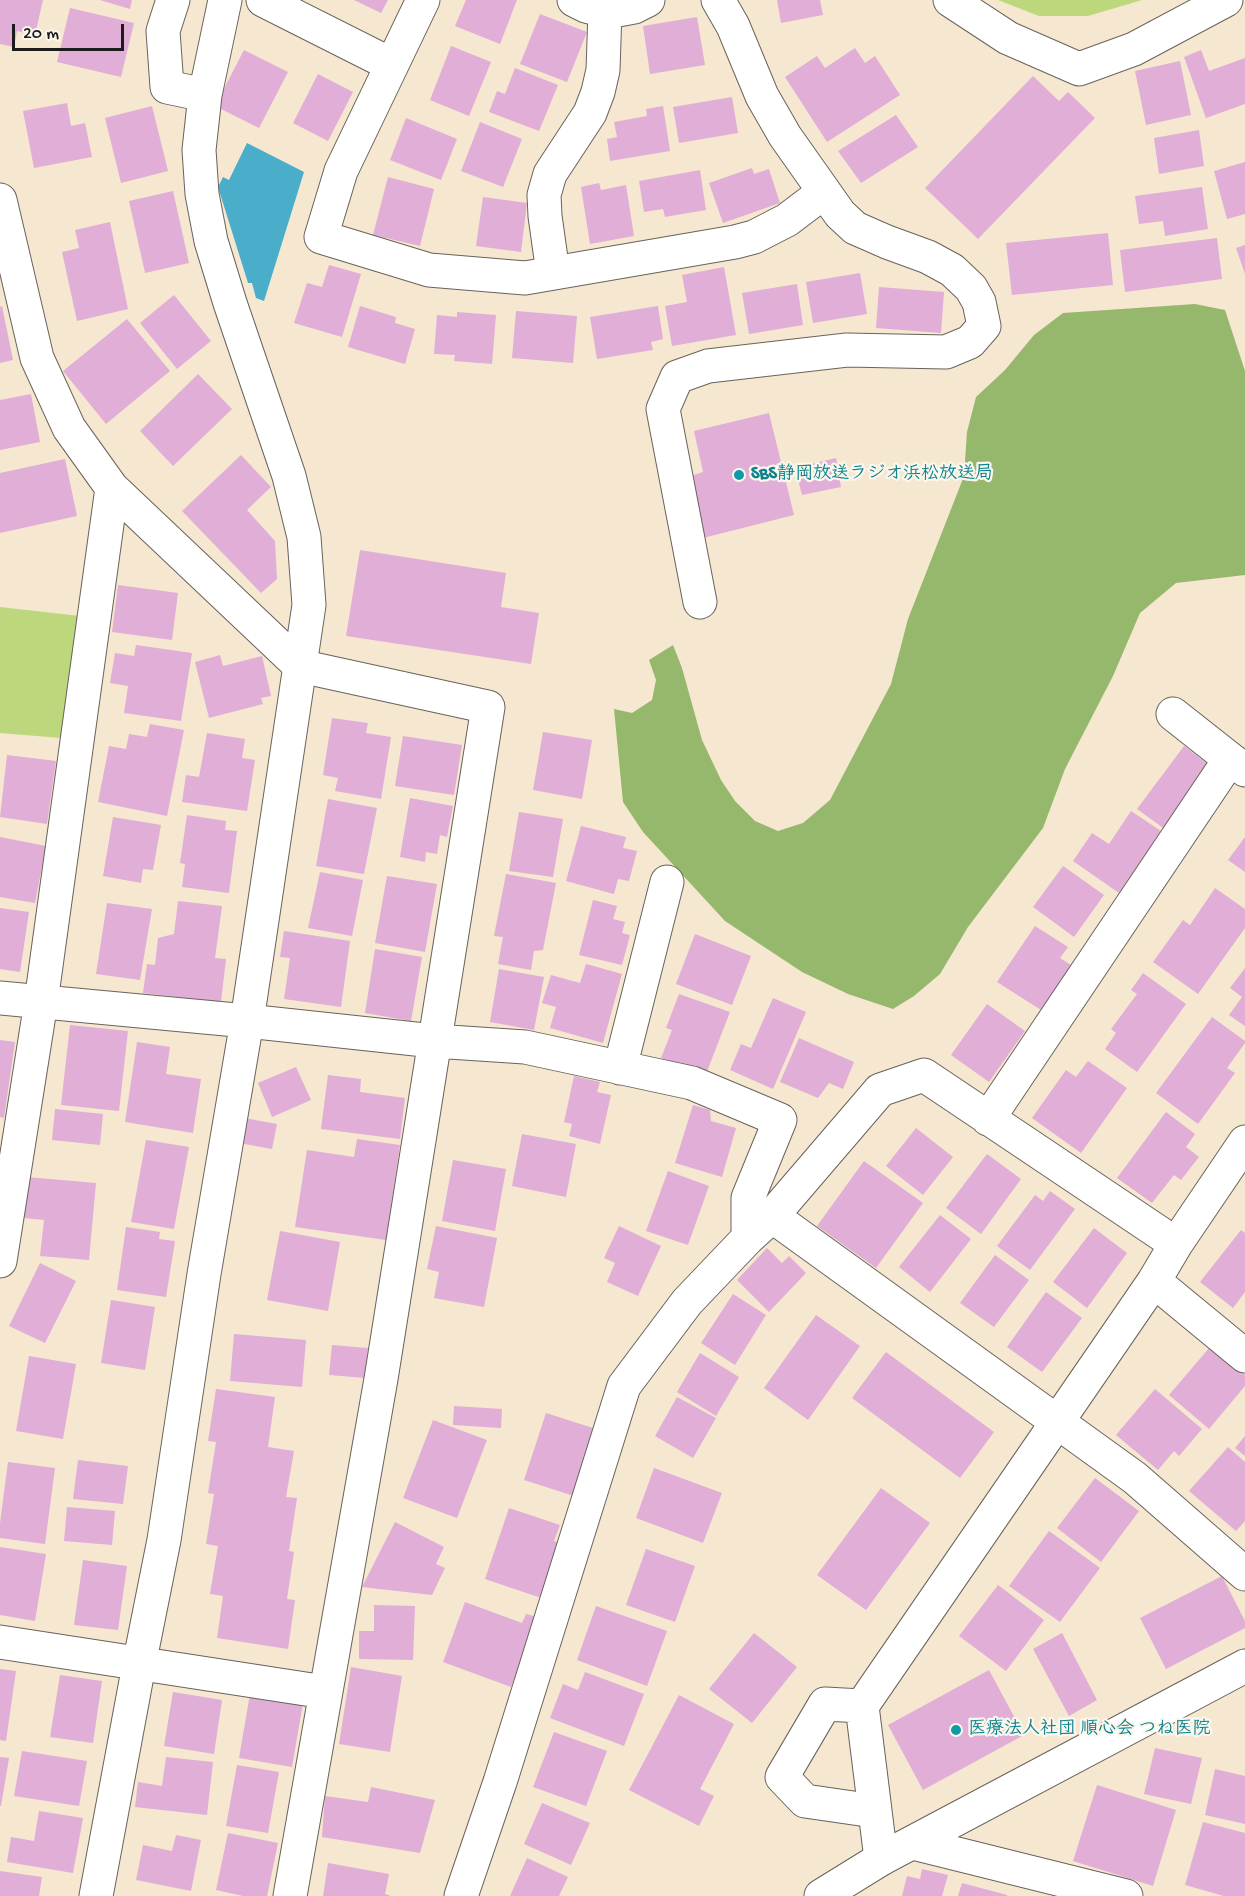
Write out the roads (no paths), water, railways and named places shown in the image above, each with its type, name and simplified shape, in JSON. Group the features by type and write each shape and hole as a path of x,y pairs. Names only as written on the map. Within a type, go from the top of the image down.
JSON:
{"street":[{"path":"173,0 163,31 167,87 205,95"},
{"path":"96,1896 164,1540 204,1274 247,1021 309,605 304,537 289,476 230,303 211,240 202,194 199,150 205,95 216,33 225,0"},
{"path":"263,0 392,65"},
{"path":"423,0 341,171 321,237 429,270 525,278 754,237 787,220 824,192"},
{"path":"574,0 605,11 634,7 648,0"},
{"path":"950,0 1008,38 1079,69 1134,49 1226,0"},
{"path":"700,602 663,409 677,378 708,366 847,350 946,352 970,342 984,326 979,302 971,288 952,270 928,257 855,228 840,214 785,136 762,96 729,9"},
{"path":"553,273 544,195 550,174 584,123 598,92 603,70 605,11"},
{"path":"0,200 37,358 69,429 112,488 300,666 489,707 381,1378 290,1896"},
{"path":"0,1261 41,1002 112,488"},
{"path":"988,1119 1238,765 1173,714"},
{"path":"620,1068 667,882"},
{"path":"0,998 434,1041 525,1047 692,1083 780,1120 748,1198 760,1227 1057,1422 1135,1478 1245,1574"},
{"path":"461,1896 500,1782 624,1386 687,1302 760,1227 880,1090 924,1075 1176,1244"},
{"path":"880,1859 862,1706 1154,1281 1176,1244 1245,1142"},
{"path":"1154,1281 1245,1356"},
{"path":"0,1642 325,1692"},
{"path":"821,1896 880,1859 1245,1666"},
{"path":"862,1706 825,1704 782,1777 805,1801 874,1811"},
{"path":"914,1843 1126,1896"}],"water":[{"path":"247,143 304,172 264,301 256,298 252,283 248,283 218,187 223,177 229,180"}],"place":[{"name":"SBS静岡放送ラジオ浜松放送局","path":"739,475"},
{"name":"医療法人社団 順心会 つね医院","path":"956,1730"}]}
